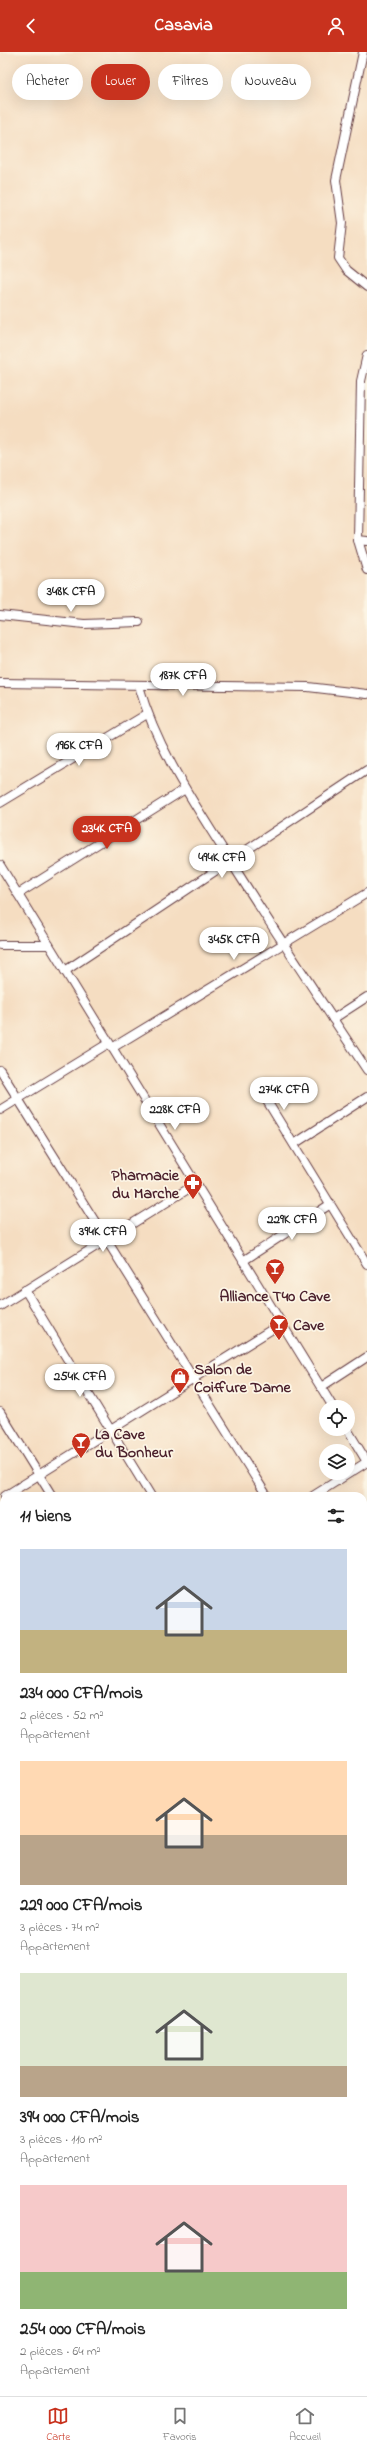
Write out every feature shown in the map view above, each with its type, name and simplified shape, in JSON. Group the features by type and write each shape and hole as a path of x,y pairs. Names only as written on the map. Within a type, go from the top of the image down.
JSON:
{"street":[{"path":"363,52 336,180 342,223 338,258 346,270 367,287"},
{"path":"367,355 364,381 358,540 367,570"},
{"path":"358,540 367,541"},
{"path":"0,615 84,624 139,622"},
{"path":"0,683 308,687 367,694"},
{"path":"139,686 147,714 185,789 282,944 367,1070"},
{"path":"0,803 147,714"},
{"path":"65,971 231,862 367,770"},
{"path":"18,894 185,789"},
{"path":"0,865 329,1400"},
{"path":"0,1110 367,893"},
{"path":"0,945 49,945"},
{"path":"333,1019 367,997"},
{"path":"0,1070 264,1492"},
{"path":"258,1088 294,1144 329,1205 366,1259"},
{"path":"294,1144 367,1097"},
{"path":"0,1306 196,1184"},
{"path":"243,1261 329,1205"},
{"path":"25,1290 148,1492"},
{"path":"11,1492 282,1323"},
{"path":"321,1387 367,1357"},
{"path":"0,1412 49,1492"},
{"path":"319,1492 367,1462 351,1436"}],"place":[{"name":"Pharmacie du Marche","path":"193,1200"},
{"name":"Alliance T40 Cave","path":"275,1285"},
{"name":"Cave","path":"279,1341"},
{"name":"Salon de Coiffure Dame","path":"180,1394"},
{"name":"La Cave du Bonheur","path":"81,1459"}]}
